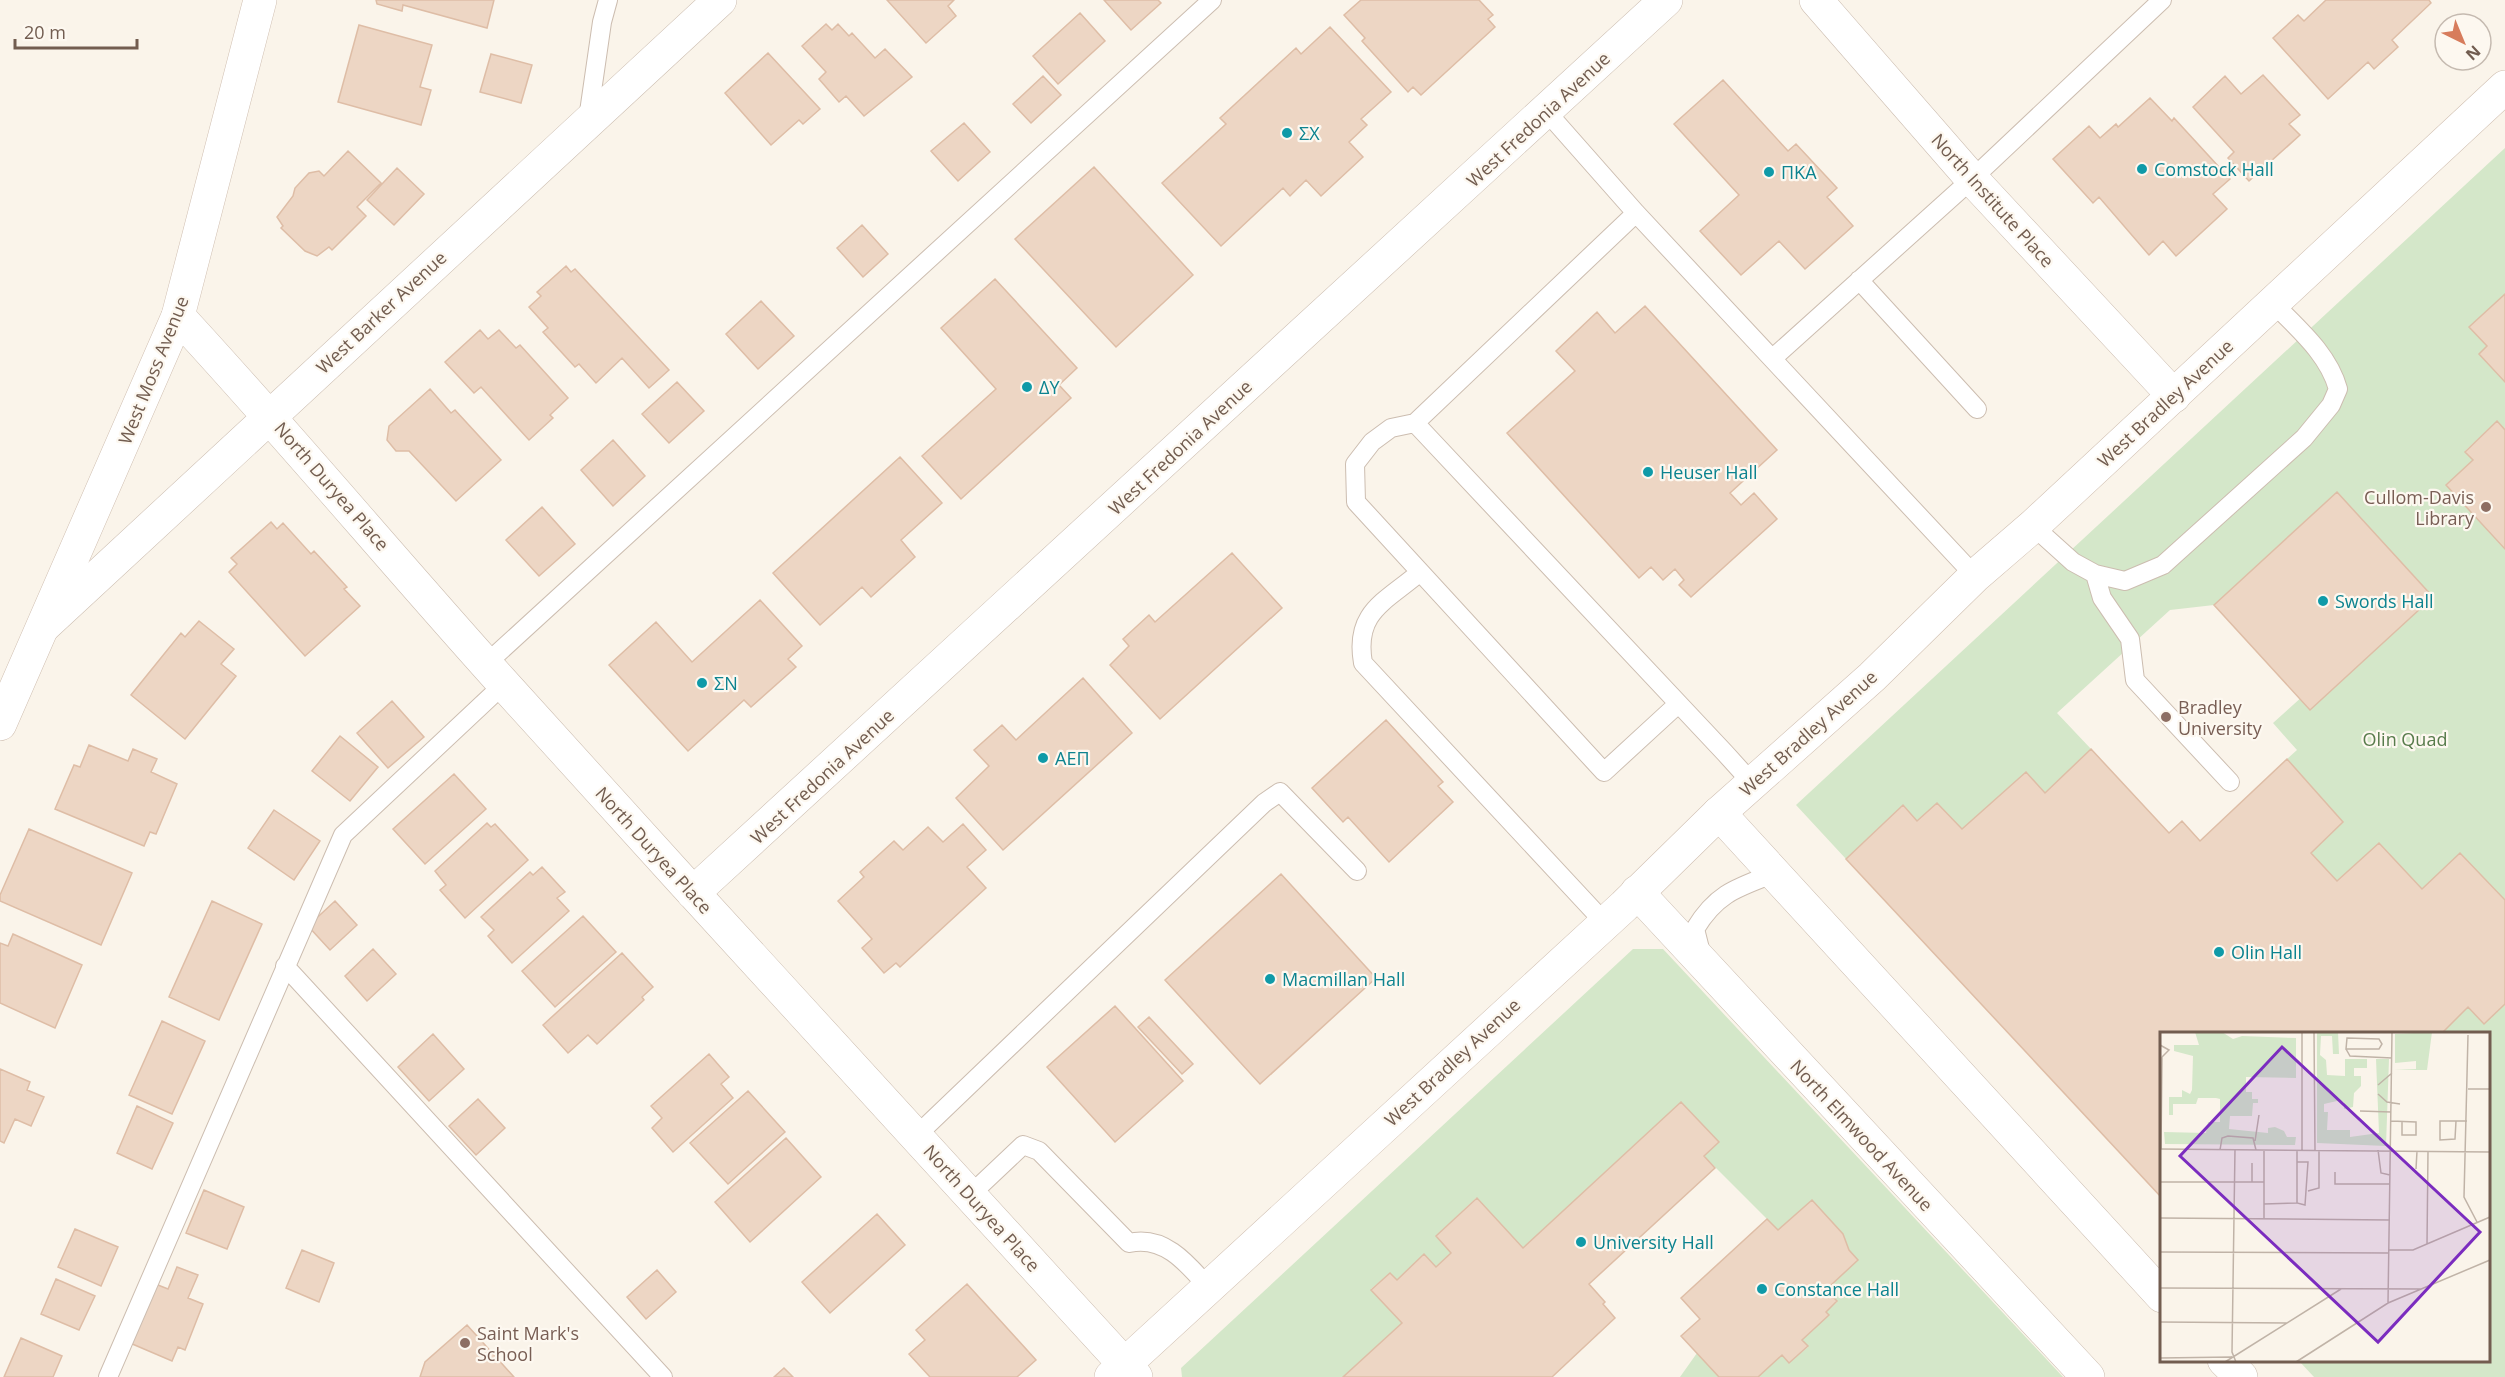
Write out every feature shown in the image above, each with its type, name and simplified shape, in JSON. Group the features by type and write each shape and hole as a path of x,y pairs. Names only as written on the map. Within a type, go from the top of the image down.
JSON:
{"street":[{"name":"West Moss Avenue","path":"0,724 178,316 260,0"},
{"name":"West Barker Avenue","path":"44,626 720,0"},
{"name":"West Fredonia Avenue","path":"693,893 1666,0"},
{"name":"North Institute Place","path":"1816,0 1972,179 2174,396"},
{"name":"West Bradley Avenue","path":"1124,1373 1208,1287 1637,892 1719,813 1872,676 1975,576 2033,526 2174,396 2271,302 2505,87"},
{"name":"North Duryea Place","path":"178,316 270,415 495,674 970,1195 1124,1373"},
{"path":"1719,813 2160,1294"},
{"name":"North Elmwood Avenue","path":"1637,892 2088,1377"},
{"path":"2226,1362 2241,1377"}],"lane":[{"path":"587,122 602,22 608,0"},
{"path":"108,1377 343,835 495,674 1212,0"},
{"path":"1773,358 1972,179 2162,0"},
{"path":"1546,111 1636,213 1975,576"},
{"path":"1636,213 1415,423 1391,428 1372,442 1355,464 1356,502 1604,772 1678,704"},
{"path":"1859,280 1977,409"},
{"path":"2033,526 2073,562 2095,574 2125,580 2163,566 2304,438 2331,405 2338,389 2333,370 2271,302"},
{"path":"1415,423 1753,784"},
{"path":"1419,573 1366,618 1359,642 1363,663 1604,922"},
{"path":"2095,574 2102,598 2130,639 2135,680 2230,782"},
{"path":"916,1136 1264,803 1280,792 1357,870"},
{"path":"1705,967 1695,929 1706,912 1727,892 1773,874"},
{"path":"285,966 663,1377"},
{"path":"970,1195 1023,1145 1039,1151 1129,1243 1144,1240 1180,1255 1208,1287"}],"green space":[{"name":"Olin Quad","path":"2505,148 2505,294 2487,346 2505,382 2505,430 2497,421 2465,451 2473,460 2446,485 2505,549 2505,900 2460,854 2422,889 2379,843 2337,881 2311,853 2343,822 2287,759 2297,750 2273,723 2424,587 2337,492 2214,605 2170,610 2057,713 2091,749 2045,793 2026,772 1962,829 1937,803 1917,821 1903,805 1846,859 1796,805"},
{"path":"1633,949 1663,949 2063,1377 1758,1377 1782,1355 1789,1363 1808,1347 1802,1340 1828,1315 1826,1312 1837,1302 1832,1296 1830,1286 1858,1260 1849,1250 1843,1234 1812,1201 1778,1230 1704,1156 1719,1142 1681,1102 1523,1248 1476,1198 1436,1236 1451,1253 1436,1267 1424,1255 1397,1280 1390,1273 1371,1289 1402,1323 1343,1377 1182,1377 1181,1368"},
{"path":"2505,1004 2505,1377 2314,1377 2300,1362 2490,1362 2490,1032 2442,1032 2468,1007 2484,1024"},
{"path":"1697,1353 1719,1377 1680,1377"}],"building":[{"path":"376,0 494,0 487,28 403,5 402,11 377,4"},
{"path":"887,0 954,0 948,6 956,16 926,43"},
{"path":"1104,0 1158,0 1161,3 1131,30"},
{"path":"1361,0 1479,0 1493,15 1488,19 1495,27 1421,95 1413,87 1408,92 1362,41 1365,38 1344,15"},
{"path":"2326,0 2429,0 2431,3 2392,40 2398,47 2374,69 2368,62 2328,99 2273,38 2298,15 2304,21"},
{"path":"1080,13 1105,41 1058,84 1033,56"},
{"path":"826,24 832,30 838,24 849,36 852,33 875,58 885,49 912,77 864,116 846,96 839,102 819,79 826,72 802,46"},
{"path":"359,25 432,45 420,87 431,90 421,125 338,102"},
{"name":"ΣΧ","path":"1330,27 1391,92 1361,119 1367,125 1349,142 1363,157 1321,196 1306,180 1290,196 1283,188 1221,246 1162,183 1226,124 1220,118 1296,48 1301,54"},
{"path":"768,53 820,109 803,124 799,120 771,145 725,93"},
{"path":"491,54 532,65 521,103 480,92"},
{"path":"2263,75 2300,115 2289,124 2300,135 2249,181 2228,158 2234,152 2193,107 2225,76 2241,94"},
{"path":"1043,76 1061,95 1031,123 1013,104"},
{"name":"ΠΚΑ","path":"1723,80 1788,151 1796,144 1837,188 1827,197 1853,226 1805,269 1779,241 1741,275 1700,231 1739,195 1674,124"},
{"name":"Comstock Hall","path":"2150,98 2172,121 2174,118 2230,179 2213,194 2227,209 2176,256 2163,241 2149,255 2099,197 2093,203 2053,159 2089,126 2100,138 2116,124 2118,127"},
{"path":"964,123 990,152 958,181 931,151"},
{"path":"348,151 381,183 357,207 366,216 332,250 329,247 317,256 305,251 281,228 283,226 277,217 293,196 295,188 309,173 319,171 324,176"},
{"path":"1094,167 1193,275 1116,347 1015,239"},
{"path":"397,168 424,194 394,225 367,200"},
{"path":"862,225 888,254 863,277 837,248"},
{"path":"566,266 571,272 575,269 669,370 649,388 622,358 596,383 579,364 575,367 543,332 548,328 529,307 541,296 537,292"},
{"name":"ΔΥ","path":"995,279 1077,368 1059,385 1071,398 961,499 922,456 996,389 941,328"},
{"path":"2505,294 2505,382 2479,354 2487,346 2469,327"},
{"path":"761,301 794,336 758,369 726,334"},
{"name":"Heuser Hall","path":"1645,306 1777,450 1730,493 1741,505 1754,493 1777,519 1691,597 1679,585 1684,580 1675,569 1663,580 1651,567 1639,578 1507,433 1575,371 1556,351 1597,312 1615,333"},
{"path":"480,330 488,339 499,330 516,348 520,345 568,398 550,415 553,418 529,440 481,387 474,393 445,362"},
{"path":"677,382 704,411 669,443 642,414"},
{"path":"430,389 451,413 455,410 501,460 456,501 409,451 396,451 387,440 389,426"},
{"name":"Cullom-Davis Library","path":"2497,421 2505,430 2505,549 2446,485 2473,460 2465,452"},
{"path":"613,440 645,476 613,506 581,470"},
{"path":"900,457 942,503 901,540 915,557 871,597 862,587 820,625 773,573"},
{"name":"Swords Hall","path":"2337,492 2433,597 2310,710 2214,605"},
{"path":"542,507 575,544 539,576 506,540"},
{"path":"271,522 277,529 283,523 311,554 314,551 347,587 344,589 360,606 305,656 229,572 237,564 231,558"},
{"path":"1232,553 1282,608 1160,719 1110,665 1129,646 1123,639 1149,615 1155,622"},
{"name":"ΣΝ","path":"760,600 802,646 788,659 796,667 751,707 744,700 688,751 609,665 656,622 692,662"},
{"path":"199,621 234,649 221,664 236,676 185,739 131,695 181,633 185,637"},
{"name":"ΑΕΠ","path":"1083,678 1132,733 1003,850 956,798 989,766 974,750 1002,725 1016,740"},
{"path":"392,701 424,737 388,768 357,733"},
{"path":"1386,720 1443,782 1438,786 1453,802 1389,862 1348,817 1343,822 1312,788"},
{"path":"340,736 378,767 350,801 312,771"},
{"path":"89,745 128,761 133,749 157,759 151,772 177,784 156,834 150,832 144,846 55,809 74,765 80,767"},
{"name":"Olin Hall","path":"2091,749 2169,833 2182,821 2200,841 2287,759 2343,822 2311,853 2337,881 2379,843 2422,889 2460,853 2505,900 2505,1004 2484,1024 2468,1007 2443,1032 2160,1032 2160,1196 1846,859 1903,805 1917,821 1937,803 1962,829 2026,772 2045,793"},
{"path":"454,774 486,809 425,864 393,829"},
{"path":"274,810 320,841 294,880 248,848"},
{"path":"487,823 491,827 495,824 528,860 465,918 440,890 446,885 435,871"},
{"path":"963,824 986,850 967,867 986,888 900,967 896,963 884,973 862,948 872,939 838,901 864,877 860,872 894,841 903,850 928,827 943,842"},
{"path":"29,829 132,873 101,945 0,901 0,895"},
{"path":"542,867 565,892 557,898 569,911 512,963 488,936 494,930 481,917 530,872 533,875"},
{"name":"Macmillan Hall","path":"1281,874 1376,978 1260,1084 1165,980"},
{"path":"212,901 262,924 219,1020 169,997"},
{"path":"335,901 357,925 330,950 308,926"},
{"path":"583,916 616,952 555,1007 522,971"},
{"path":"13,934 82,965 55,1028 0,1003 0,943 8,946"},
{"path":"373,949 396,974 367,1001 345,976"},
{"path":"622,953 653,987 642,997 644,1000 597,1044 588,1035 568,1053 543,1025"},
{"path":"1115,1006 1183,1081 1115,1142 1047,1067"},
{"path":"1149,1017 1193,1064 1182,1074 1138,1027"},
{"path":"162,1021 205,1041 172,1114 129,1095"},
{"path":"433,1034 464,1069 429,1101 398,1067"},
{"path":"709,1054 729,1077 721,1084 733,1098 673,1152 652,1128 662,1118 651,1106"},
{"path":"0,1069 30,1082 27,1090 44,1097 31,1126 15,1119 4,1143 0,1141"},
{"path":"748,1091 785,1132 728,1184 690,1143"},
{"path":"478,1099 505,1128 476,1155 449,1126"},
{"name":"University Hall","path":"1681,1102 1719,1142 1704,1156 1715,1168 1589,1284 1615,1318 1552,1377 1343,1377 1402,1323 1371,1290 1390,1273 1397,1280 1424,1254 1436,1267 1451,1253 1436,1236 1477,1198 1523,1248"},
{"path":"137,1106 173,1123 152,1169 117,1153"},
{"path":"786,1138 821,1177 750,1242 715,1202"},
{"path":"204,1190 244,1207 227,1249 186,1233"},
{"name":"Constance Hall","path":"1812,1200 1843,1234 1849,1250 1858,1260 1830,1286 1836,1292 1832,1296 1837,1301 1826,1312 1829,1315 1802,1340 1808,1346 1789,1363 1782,1355 1758,1377 1719,1377 1681,1336 1700,1319 1681,1298 1767,1219 1778,1230"},
{"path":"877,1214 905,1245 830,1313 802,1282"},
{"path":"75,1229 118,1247 101,1286 58,1267"},
{"path":"302,1250 334,1263 319,1302 286,1288"},
{"path":"177,1267 198,1275 188,1298 203,1304 185,1350 178,1347 172,1361 130,1343 148,1281 168,1289"},
{"path":"657,1270 676,1292 646,1319 627,1297"},
{"path":"56,1279 95,1296 79,1330 41,1314"},
{"path":"967,1284 1036,1360 1017,1377 930,1377 909,1354 925,1340 916,1330"},
{"name":"Saint Mark's School","path":"467,1325 514,1377 420,1377 425,1362"},
{"path":"21,1338 62,1356 53,1377 4,1377"},
{"path":"784,1368 793,1377 774,1377"}],"place":[{"name":"ΣΧ","path":"1287,133"},
{"name":"Comstock Hall","path":"2142,169"},
{"name":"ΠΚΑ","path":"1769,172"},
{"name":"ΔΥ","path":"1027,387"},
{"name":"Heuser Hall","path":"1648,472"},
{"name":"Cullom-Davis Library","path":"2486,507"},
{"name":"Swords Hall","path":"2323,601"},
{"name":"ΣΝ","path":"702,683"},
{"name":"Bradley University","path":"2166,717"},
{"name":"ΑΕΠ","path":"1043,758"},
{"name":"Olin Hall","path":"2219,952"},
{"name":"Macmillan Hall","path":"1270,979"},
{"name":"University Hall","path":"1581,1242"},
{"name":"Constance Hall","path":"1762,1289"},
{"name":"Saint Mark's School","path":"465,1343"}]}
